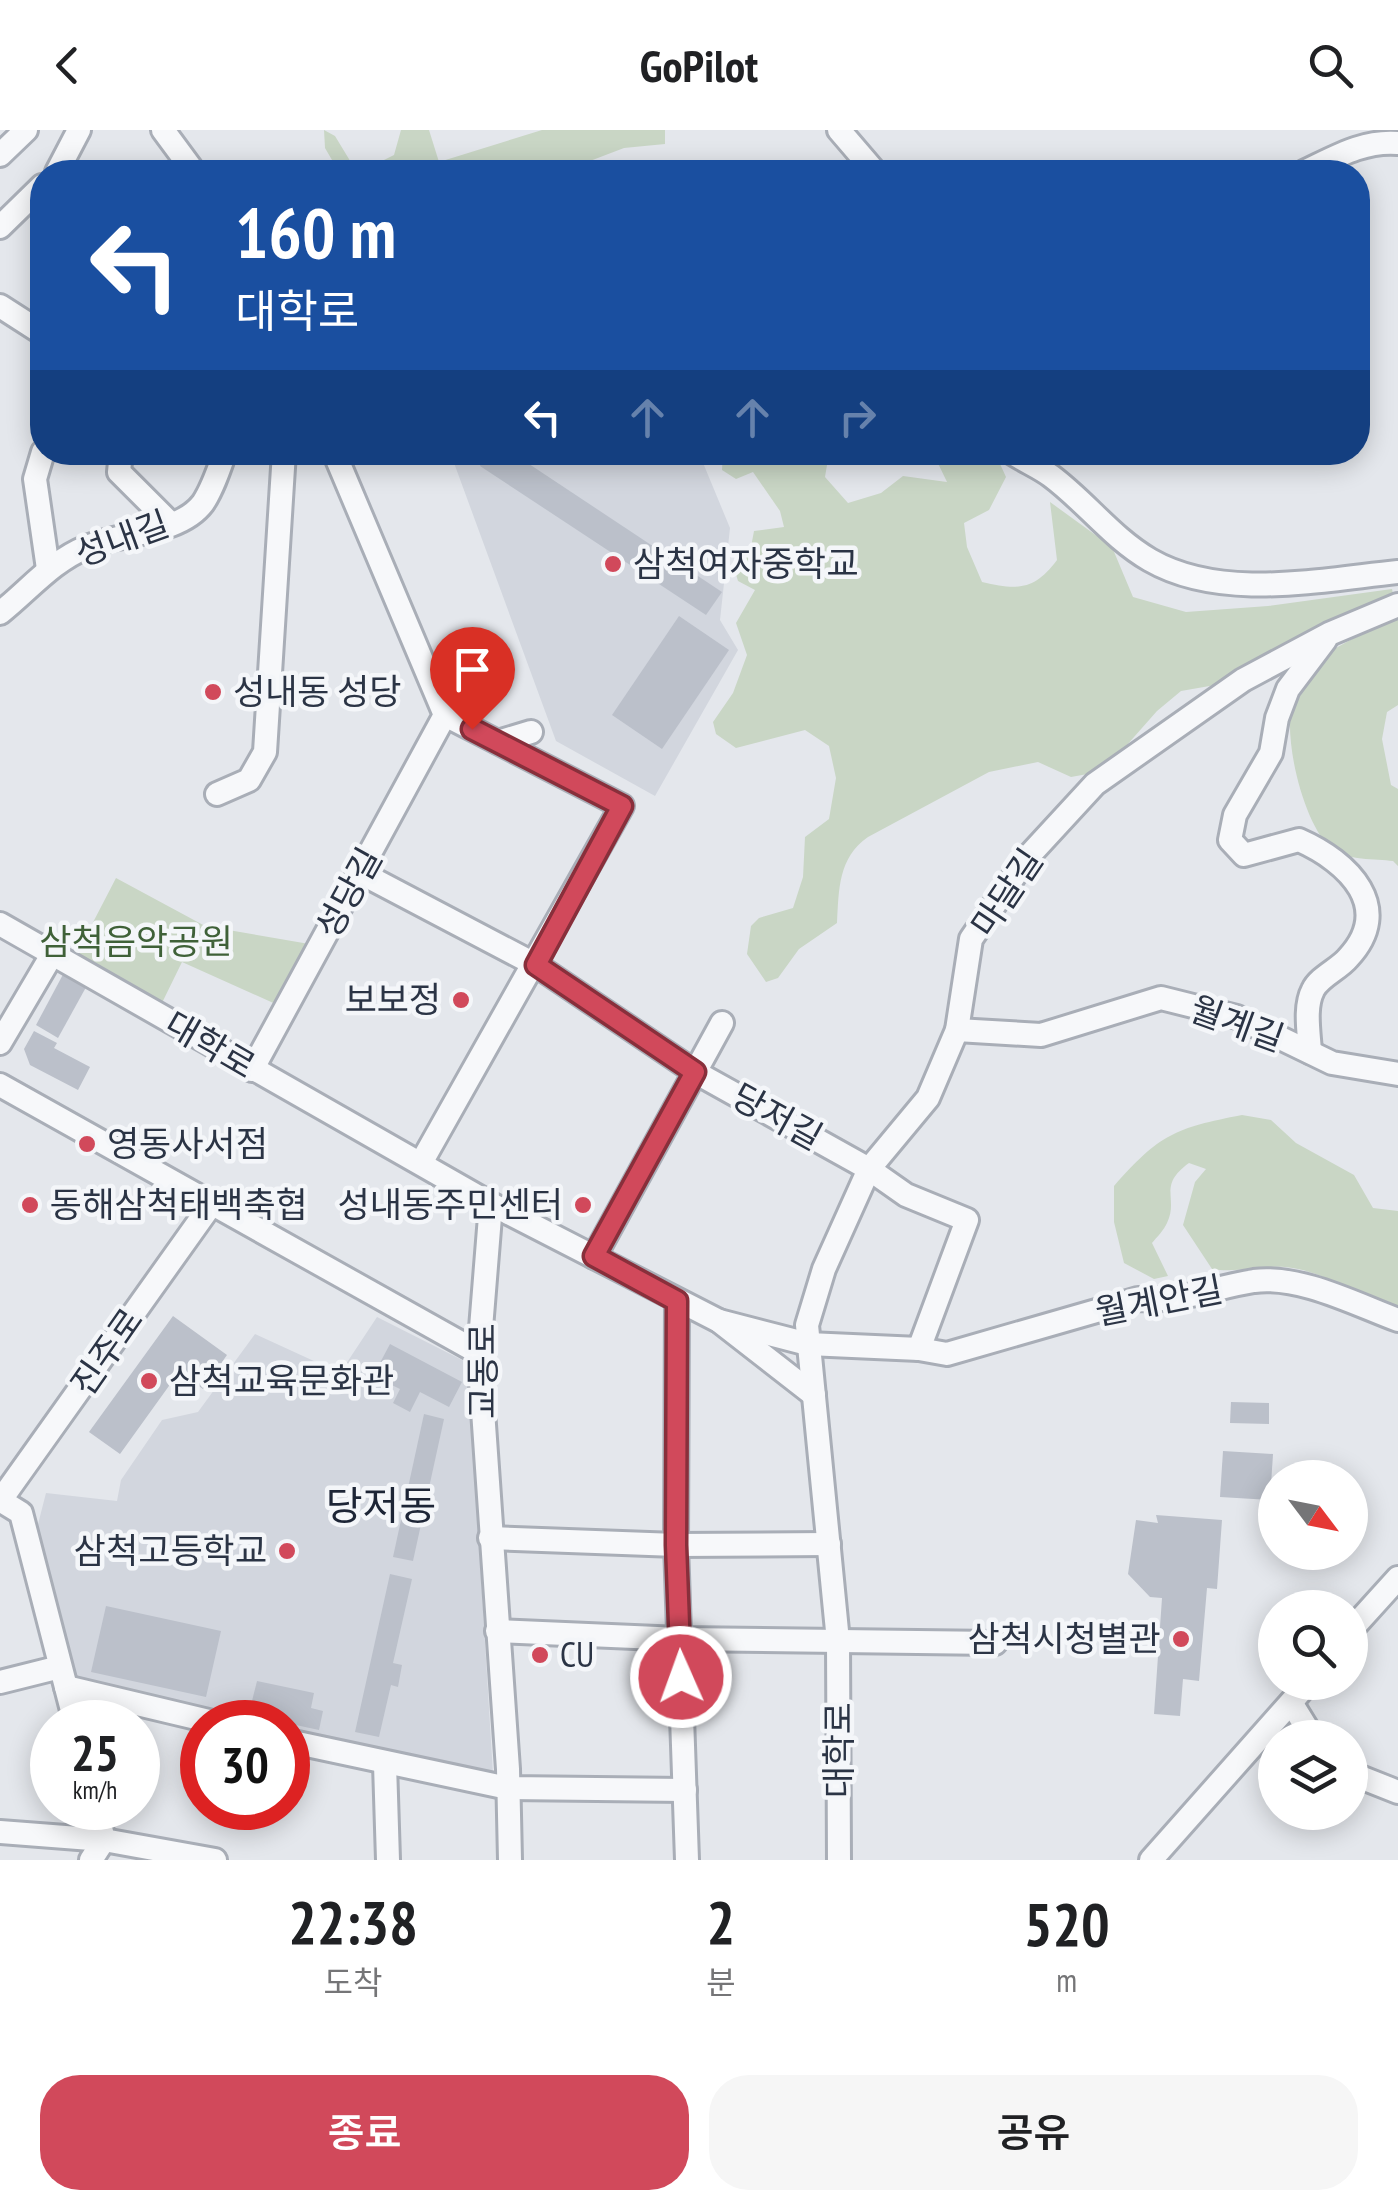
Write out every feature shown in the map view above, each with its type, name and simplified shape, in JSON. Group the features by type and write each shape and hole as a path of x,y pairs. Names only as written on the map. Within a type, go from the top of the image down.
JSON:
{"street":[{"path":"0,155 26,130"},
{"path":"63,160 79,130"},
{"path":"163,130 185,160"},
{"path":"839,130 865,160"},
{"path":"1330,160 1379,141 1398,143"},
{"path":"0,227 30,198"},
{"path":"0,306 30,325"},
{"path":"39,465 35,479 48,569"},
{"path":"120,465 120,472 171,524"},
{"name":"성내길","path":"0,613 38,584 48,569 86,547 171,524 200,506 219,465"},
{"path":"216,794 249,780 266,752 283,465"},
{"path":"339,465 445,715 622,806 536,965 421,1163"},
{"path":"1033,465 1050,475 1116,536 1148,559 1190,578 1295,582 1398,572"},
{"name":"마달길","path":"814,1395 806,1324 824,1269 869,1169 928,1098 957,1030 971,939 1025,860 1095,784 1243,680 1329,634 1398,606"},
{"path":"1310,1052 1308,1013 1314,988 1346,961 1362,941 1371,922 1364,898 1355,880 1335,860 1299,840 1244,854 1230,840 1235,816 1271,753 1277,718 1288,689 1329,634"},
{"name":"성당길","path":"252,1070 445,715"},
{"path":"498,742 531,732"},
{"name":"당저길","path":"360,873 536,965 695,1072 869,1169"},
{"name":"대학로","path":"0,924 492,1204 677,1301 719,1321 808,1344"},
{"path":"0,1044 53,954"},
{"name":"월계길","path":"957,1030 1041,1035 1161,998 1237,1017 1332,1063 1398,1074"},
{"path":"594,1256 722,1023"},
{"path":"0,1086 479,1353"},
{"path":"869,1169 906,1194 967,1220 919,1349"},
{"name":"진주로","path":"0,1501 213,1202"},
{"name":"교동로","path":"492,1204 479,1353 510,1860"},
{"name":"월계안길","path":"808,1344 947,1354 1138,1299 1188,1298 1256,1281 1293,1284 1398,1320"},
{"path":"677,1301 676,1545 687,1860"},
{"name":"대학로","path":"719,1321 814,1395 838,1641 839,1860"},
{"path":"0,1501 21,1512 69,1700"},
{"path":"490,1538 676,1545 829,1544"},
{"path":"1368,1610 1398,1578"},
{"path":"497,1632 995,1643"},
{"path":"0,1682 63,1677 180,1712"},
{"path":"1151,1860 1295,1700"},
{"path":"1292,1704 1302,1720"},
{"path":"310,1746 508,1788 685,1790"},
{"path":"384,1764 388,1860"},
{"path":"1368,1780 1398,1792"},
{"path":"91,1860 104,1840 102,1830"},
{"path":"0,1832 104,1840 215,1860"}],"shaded area":[{"path":"455,465 704,465 730,528 720,620 738,650 655,796 556,741"},
{"path":"377,1317 468,1363 493,1774 310,1733 310,1700 180,1700 180,1704 67,1679 36,1532 46,1493 117,1501 121,1480 162,1420 198,1412 255,1334 340,1373"}],"green space":[{"path":"324,130 335,136 350,160 332,160 325,148"},
{"path":"401,130 429,130 438,160 384,160 394,155"},
{"path":"542,130 665,130 665,144 624,148 593,160 445,160"},
{"path":"722,465 827,465 825,477 848,503 881,493 903,476 947,482 939,465 1000,465 1006,477 989,510 964,523 967,547 982,582 1024,586 1049,570 1057,560 1050,502 1112,547 1133,597 1186,612 1268,606 1392,589 1394,598 1221,684 1181,691 1157,711 1104,771 1071,777 1038,762 989,772 868,837 846,864 837,923 799,949 778,978 766,982 747,954 751,926 759,918 793,908 803,877 805,837 829,819 836,778 829,746 805,730 736,748 716,734 713,722 733,693 747,655 736,623 755,590 738,581 734,568 751,547 754,531 784,527 780,511 753,472 736,479 722,470"},
{"path":"1398,619 1398,705 1387,712 1382,739 1391,785 1398,789 1398,866 1393,861 1339,853 1322,838 1297,776 1290,729 1295,692 1313,666 1339,646"},
{"name":"삼척음악공원","path":"116,878 205,926 315,945 280,1006 182,962 159,1009 74,959"},
{"path":"1242,1115 1271,1120 1296,1143 1354,1175 1373,1208 1398,1211 1398,1314 1336,1282 1298,1269 1212,1269 1183,1225 1195,1182 1206,1169 1189,1163 1174,1179 1170,1214 1152,1243 1168,1276 1154,1279 1124,1263 1114,1222 1114,1186 1144,1155 1170,1136 1200,1124"}],"building":[{"path":"531,465 722,592 706,615 480,466"},
{"path":"679,616 729,650 662,749 612,715"},
{"path":"67,967 90,980 58,1038 36,1025"},
{"path":"34,1031 57,1043 54,1048 90,1067 78,1090 30,1065 24,1049"},
{"name":"삼척교육문화관","path":"173,1316 227,1355 203,1389 179,1372 120,1454 89,1432"},
{"path":"390,1344 462,1382 449,1407 420,1392 410,1412 393,1403 400,1389 373,1376"},
{"path":"1231,1402 1269,1403 1269,1424 1230,1423"},
{"path":"424,1414 444,1419 413,1561 393,1557"},
{"path":"1223,1451 1273,1454 1273,1460 1258,1460 1258,1499 1220,1497"},
{"name":"삼척시청별관","path":"1156,1515 1222,1520 1217,1589 1207,1588 1199,1681 1183,1679 1180,1716 1154,1714 1162,1598 1150,1597 1128,1574 1136,1520 1158,1523"},
{"path":"390,1574 412,1579 393,1663 402,1665 398,1687 391,1685 379,1737 355,1732"},
{"path":"106,1606 221,1631 206,1697 91,1672"},
{"path":"257,1681 314,1693 311,1708 323,1711 319,1730 310,1728 310,1700 252,1700"}],"place":[{"name":"삼척여자중학교","path":"613,564"},
{"name":"성내동 성당","path":"213,692"},
{"name":"보보정","path":"461,1000"},
{"name":"영동사서점","path":"87,1144"},
{"name":"동해삼척태백축협","path":"30,1205"},
{"name":"성내동주민센터","path":"583,1205"},
{"name":"삼척교육문화관","path":"149,1381"},
{"name":"삼척고등학교","path":"287,1551"},
{"name":"삼척시청별관","path":"1181,1639"},
{"name":"CU","path":"540,1655"}],"district":[{"name":"당저동","path":"381,1506"}],"route":[{"path":"472,729 622,806 536,965 695,1072 594,1256 677,1301 676,1545 681,1677"}]}
